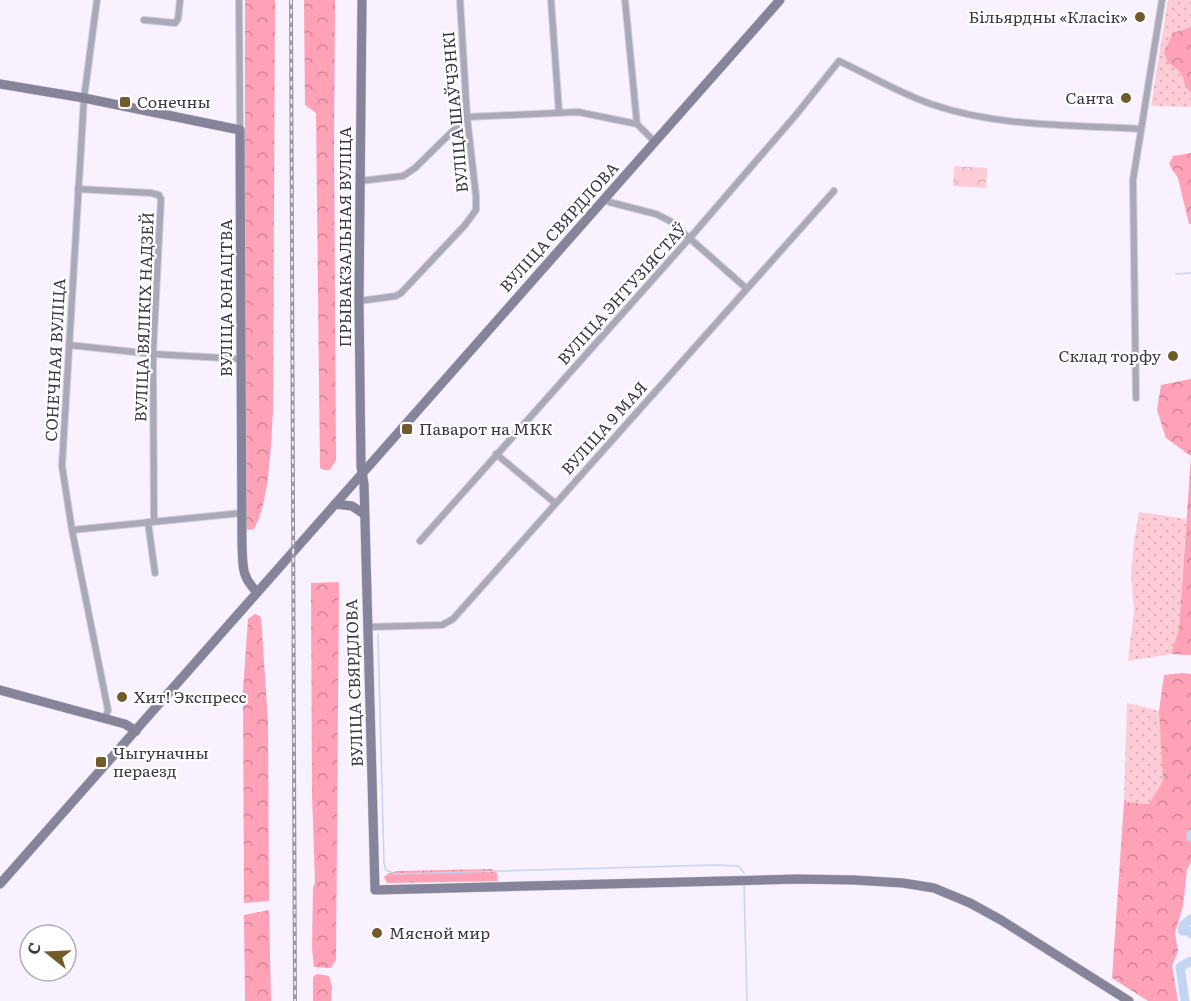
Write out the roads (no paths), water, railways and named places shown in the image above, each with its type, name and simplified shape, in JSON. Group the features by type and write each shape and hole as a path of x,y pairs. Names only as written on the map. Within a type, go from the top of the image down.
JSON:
{"street":[{"name":"СОНЕЧНАЯ ВУЛІЦА","path":"97,0 84,98 62,466 72,530 108,710 105,719"},
{"path":"144,20 175,23 178,19 180,0"},
{"name":"ВУЛІЦА ЮНАЦТВА","path":"239,0 242,513 244,573 247,581 256,591"},
{"name":"ПРЫВАКЗАЛЬНАЯ ВУЛІЦА","path":"362,0 359,301 362,474"},
{"name":"ВУЛІЦА ШАЎЧЭНКІ","path":"359,301 396,296 401,293 465,225 476,210 467,117 460,0"},
{"path":"550,0 559,112"},
{"path":"625,0 637,124"},
{"name":"ВУЛІЦА СВЯРДЛОВА","path":"0,884 256,591 381,453 780,0"},
{"path":"1136,398 1133,180 1162,0"},
{"name":"ВУЛІЦА ЭНТУЗІЯСТАЎ","path":"420,541 691,238 795,116 838,61 929,103 945,108 1020,121 1141,129"},
{"path":"0,84 84,98 240,130"},
{"path":"360,181 403,176 467,117 578,112 637,124 656,142"},
{"name":"ВУЛІЦА ВЯЛІКІХ НАДЗЕЙ","path":"78,189 151,193 161,198 153,354 151,521 155,573"},
{"name":"ВУЛІЦА 9 МАЯ","path":"368,627 442,625 453,619 834,191"},
{"path":"605,198 609,202 656,214 670,221 746,288"},
{"path":"69,345 153,354 241,359"},
{"path":"361,446 366,451 381,453"},
{"path":"496,454 555,503"},
{"name":"ВУЛІЦА СВЯРДЛОВА","path":"362,474 375,890 798,879 919,885 950,894 1001,920 1130,1001"},
{"path":"335,504 352,506 364,514"},
{"path":"72,530 242,513"},
{"path":"0,690 124,724 136,731"}],"waterway":[{"path":"1176,274 1191,273"},
{"path":"378,634 386,870 395,874 715,865 738,866 744,873"},
{"path":"744,885 747,1001"},
{"path":"1191,919 1183,925 1182,931 1190,931 1191,934"},
{"path":"1185,1001 1180,967 1191,961"}],"railway":[{"path":"291,0 295,1001"}],"place":[{"name":"Більярдны «Класік»","path":"1140,17"},
{"name":"Санта","path":"1126,98"},
{"name":"Сонечны","path":"125,102"},
{"name":"Склад торфу","path":"1173,356"},
{"name":"Паварот на МКК","path":"407,429"},
{"name":"Хит! Экспресс","path":"122,697"},
{"name":"Чыгуначны пераезд","path":"101,762"},
{"name":"Мясной мир","path":"377,933"}]}
